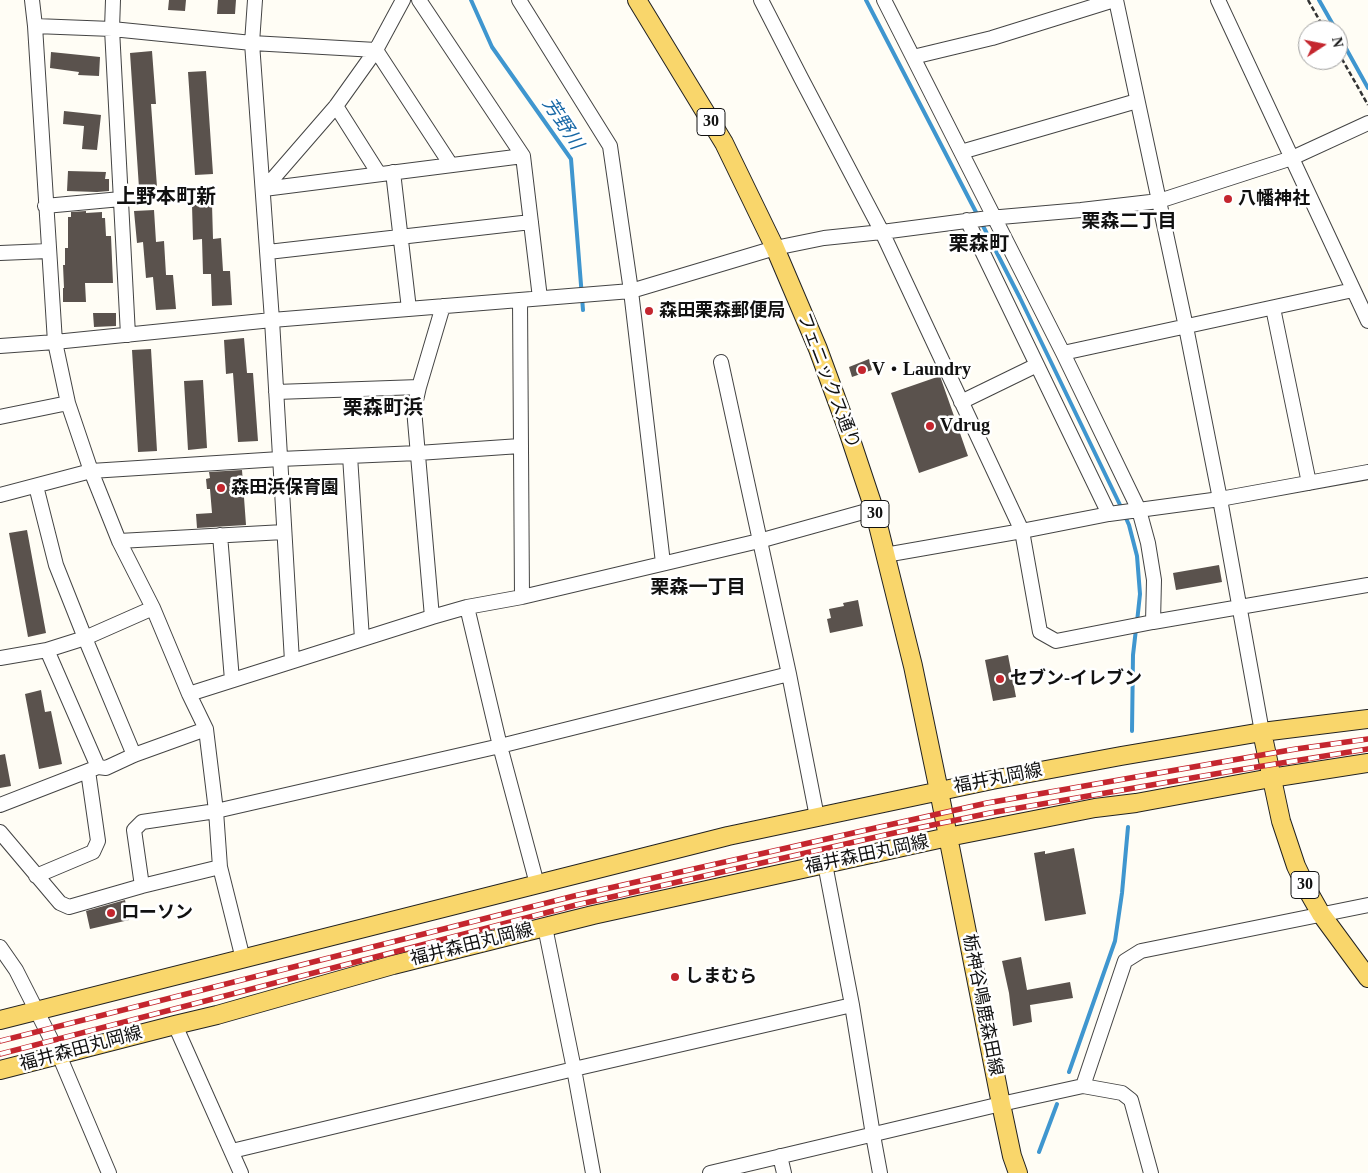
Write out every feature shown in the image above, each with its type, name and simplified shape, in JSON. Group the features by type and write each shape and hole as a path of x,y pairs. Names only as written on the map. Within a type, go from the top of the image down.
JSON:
{"main road":[{"name":"フェニックス通り","path":"637,0 724,143 775,248 818,349 874,509 913,666 939,792"},
{"path":"1262,732 1368,719"},
{"name":"福井丸岡線","path":"948,837 939,792 992,780 1262,732"},
{"name":"30","path":"1262,732 1280,821 1288,845 1308,891 1321,914 1368,978"},
{"path":"948,837 1095,808 1136,803 1271,778 1368,763"},
{"path":"0,1020 728,836 939,792"},
{"name":"福井森田丸岡線","path":"0,1070 216,1015 393,965 593,915 948,837"},
{"name":"栃神谷鳴鹿森田線","path":"948,837 1001,1104 1012,1156 1018,1173"}],"street":[{"path":"32,0 54,342 68,402 91,471 119,541 153,608 189,694 206,729 216,812 220,867 243,959"},
{"path":"113,0 112,29 128,335"},
{"path":"255,0 252,43 264,189 292,662"},
{"path":"264,189 336,106 376,50 403,0"},
{"path":"419,0 523,156 540,298"},
{"path":"519,0 610,146 631,291 663,563"},
{"path":"762,0 882,232 1022,531 1040,632 1056,641 1368,584"},
{"path":"884,0 961,152 992,218 1063,353 1139,510 1148,543 1154,580 1153,622"},
{"path":"913,57 992,38 1115,0 1186,327 1220,499 1262,732"},
{"path":"1218,0 1368,320"},
{"path":"35,26 112,29 252,43 376,50"},
{"path":"376,50 451,165"},
{"path":"961,152 1137,101"},
{"path":"336,106 386,173 401,236 409,309"},
{"path":"0,346 272,320 631,291 775,248 824,238 967,220 1159,201 1292,158 1368,123"},
{"path":"264,189 523,156"},
{"path":"45,206 121,199"},
{"path":"967,220 1109,514"},
{"path":"268,252 532,222"},
{"path":"0,253 48,251"},
{"path":"1063,353 1353,290"},
{"path":"520,300 522,597"},
{"path":"432,617 414,409 443,306"},
{"path":"1273,308 1308,483"},
{"path":"721,362 818,817"},
{"path":"961,402 1037,365"},
{"path":"276,392 419,387"},
{"path":"0,417 68,402"},
{"path":"0,496 91,471 520,446"},
{"path":"350,456 362,639"},
{"path":"885,555 1109,514 1220,499 1368,472"},
{"path":"36,486 56,565 134,755"},
{"path":"189,694 467,607 522,597 759,540 874,509"},
{"path":"119,541 284,532"},
{"path":"220,536 232,680"},
{"path":"467,607 500,746 537,884"},
{"path":"0,658 47,650 85,638 153,608"},
{"path":"36,876 93,852 98,841 93,769 47,650"},
{"path":"142,886 134,830 142,822 216,812 500,746 789,674"},
{"path":"0,805 93,769 106,768 134,755 206,729"},
{"path":"0,832 60,903 69,907 142,886 220,867"},
{"path":"825,864 852,1005 880,1173"},
{"path":"1083,1086 1126,961 1140,951 1368,905"},
{"path":"545,927 593,1173"},
{"path":"0,948 16,970 59,1055 109,1173"},
{"path":"232,1151 852,1005"},
{"path":"175,1025 241,1173"},
{"path":"710,1173 1083,1086 1122,1093 1131,1100 1150,1173"},
{"path":"780,1156 784,1173"}],"path":[{"path":"1308,0 1319,20"},
{"path":"1348,70 1368,105"}],"building":[{"path":"169,0 186,0 185,11 168,10"},
{"path":"218,0 236,0 235,14 217,14"},
{"path":"152,51 156,104 151,104 157,187 139,188 130,53"},
{"path":"51,52 100,57 99,76 78,75 79,72 50,68"},
{"path":"206,71 213,174 195,175 188,72"},
{"path":"64,111 101,115 97,150 82,149 84,126 63,124"},
{"path":"68,171 106,172 105,179 109,179 109,191 67,191"},
{"path":"212,204 213,239 221,238 223,271 230,271 232,305 212,306 211,274 203,274 202,239 193,240 192,205"},
{"path":"154,210 156,242 164,241 166,275 173,275 176,309 156,310 153,277 146,278 143,242 137,243 134,211"},
{"path":"86,211 86,213 102,212 102,218 105,218 106,236 111,236 113,283 85,283 86,302 63,302 63,265 65,265 65,248 68,248 68,217 71,217 71,212"},
{"path":"93,313 116,313 116,326 94,327"},
{"path":"244,338 247,373 253,373 258,441 238,442 233,373 226,374 224,340"},
{"path":"151,349 157,451 138,452 132,350"},
{"path":"869,359 872,370 852,377 849,367"},
{"path":"940,376 968,456 919,473 891,393"},
{"path":"203,380 207,448 188,450 184,381"},
{"path":"242,470 246,525 197,528 196,514 212,513 210,489 207,489 206,479 210,478 209,472"},
{"path":"27,530 46,633 28,637 9,533"},
{"path":"1219,565 1222,582 1176,590 1173,573"},
{"path":"858,600 863,626 830,633 827,619 831,618 829,609 844,606 843,603"},
{"path":"1008,655 1016,697 993,701 985,660"},
{"path":"41,690 45,712 51,711 62,764 39,769 25,694"},
{"path":"5,754 11,786 0,788 0,755"},
{"path":"1074,848 1086,914 1045,921 1034,853 1045,851 1045,854"},
{"path":"125,900 129,920 90,929 86,911"},
{"path":"1021,957 1027,990 1070,982 1073,998 1030,1005 1032,1022 1013,1026 1009,993 1002,961"}],"waterway":[{"name":"芳野川","path":"471,0 492,47 571,159 583,310"},
{"path":"866,0 978,216"},
{"path":"1319,0 1330,20"},
{"path":"1348,52 1368,88"},
{"path":"981,222 1122,509"},
{"path":"1125,516 1137,556 1140,594 1137,622"},
{"path":"1132,731 1133,655 1136,629"},
{"path":"1069,1072 1115,941 1122,893 1128,827"},
{"path":"1039,1152 1057,1104"}],"railway":[{"path":"0,1041 574,896 987,803 1296,749 1368,739"},
{"path":"0,1054 576,905 894,833 990,813 1368,749"}],"place":[{"name":"八幡神社","path":"1228,199"},
{"name":"森田栗森郵便局","path":"649,311"},
{"name":"V・Laundry","path":"862,370"},
{"name":"Vdrug","path":"930,426"},
{"name":"森田浜保育園","path":"221,488"},
{"name":"セブン-イレブン","path":"1000,679"},
{"name":"ローソン","path":"111,913"},
{"name":"しまむら","path":"675,977"}],"district":[{"name":"上野本町新","path":"166,198"},
{"name":"栗森二丁目","path":"1129,222"},
{"name":"栗森町","path":"979,245"},
{"name":"栗森町浜","path":"383,409"},
{"name":"栗森一丁目","path":"698,588"}]}
